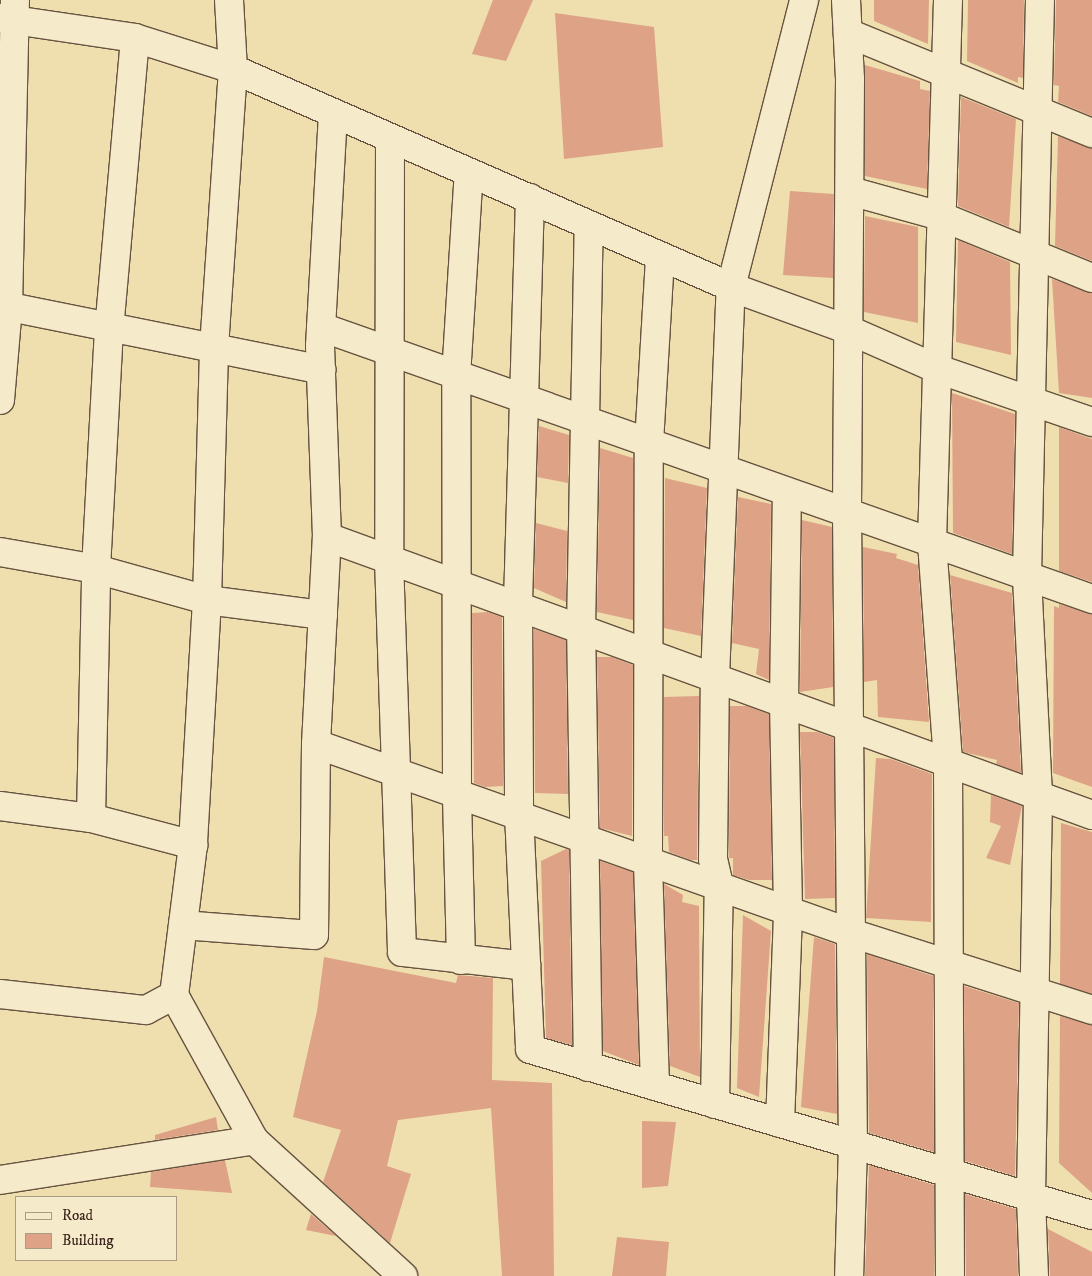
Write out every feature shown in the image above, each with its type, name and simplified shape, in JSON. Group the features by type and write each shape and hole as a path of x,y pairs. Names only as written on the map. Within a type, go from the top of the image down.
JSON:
{"street":[{"path":"229,0 233,69 214,350 207,600 193,845 174,995 254,1140 404,1276"},
{"path":"715,1104 719,885 713,859 715,678 730,287 804,0"},
{"path":"846,0 850,191 847,513 853,1144 848,1276"},
{"path":"948,0 935,368 932,543 948,762 947,1172 950,1276"},
{"path":"1034,1276 1031,1197 1038,795 1027,576 1040,0"},
{"path":"0,400 4,306 10,12 135,38 233,69 730,287 849,330 935,368 1092,422"},
{"path":"848,34 1038,114 1092,133"},
{"path":"91,818 96,569 109,330 135,38"},
{"path":"183,925 314,935 316,744 326,536 321,327 333,113"},
{"path":"390,138 389,559 398,770 402,952 526,966"},
{"path":"461,960 457,791 456,376 469,172"},
{"path":"850,191 940,216 1092,278"},
{"path":"530,198 518,606 519,814 530,1049 1092,1215"},
{"path":"588,1067 581,629 589,224"},
{"path":"656,1086 648,860 648,443 660,256"},
{"path":"4,306 109,330 321,370"},
{"path":"321,327 390,353 1092,599"},
{"path":"780,1123 788,910 784,702 787,492"},
{"path":"326,536 1092,815"},
{"path":"0,552 96,569 207,600 323,616"},
{"path":"316,744 398,770 851,933 1092,1010"},
{"path":"0,806 91,818 193,845"},
{"path":"0,994 146,1010 174,995"},
{"path":"0,1180 254,1140"}],"building":[{"path":"493,0 533,0 506,61 472,54"},
{"path":"874,0 929,0 928,44 874,21"},
{"path":"968,0 1024,0 1023,78 1018,77 1018,83 967,61"},
{"path":"1056,0 1092,0 1092,116 1058,102 1059,86 1054,85"},
{"path":"555,13 654,27 663,147 564,159"},
{"path":"865,65 920,81 920,89 930,91 927,189 865,176"},
{"path":"961,97 1016,119 1009,227 958,206"},
{"path":"1058,136 1092,148 1092,261 1055,246"},
{"path":"790,191 834,194 833,278 783,275"},
{"path":"865,216 918,227 918,323 864,312"},
{"path":"958,240 1010,262 1011,355 956,342"},
{"path":"1052,279 1092,293 1092,398 1059,393"},
{"path":"952,393 1015,414 1012,554 953,533"},
{"path":"539,426 569,435 568,483 537,477"},
{"path":"1059,427 1092,439 1092,582 1059,571"},
{"path":"600,448 633,458 633,620 597,612"},
{"path":"665,478 707,488 701,636 664,628"},
{"path":"738,497 771,504 769,680 756,674 759,649 732,643"},
{"path":"802,520 832,527 833,687 800,692"},
{"path":"536,523 567,531 566,602 534,588"},
{"path":"863,547 897,554 896,558 918,565 929,722 878,717 877,680 864,682"},
{"path":"950,575 1012,593 1021,773 996,764 997,760 963,752"},
{"path":"1059,604 1092,614 1092,787 1053,773 1054,606 1059,608"},
{"path":"488,612 502,617 503,786 485,787 474,783 472,613"},
{"path":"534,629 566,640 568,794 535,793"},
{"path":"597,657 612,657 633,665 632,836 600,828"},
{"path":"699,696 697,860 691,860 669,852 668,836 664,836 664,697"},
{"path":"730,706 747,706 769,714 772,880 749,880 733,875 733,858 729,858"},
{"path":"800,732 817,732 834,738 835,898 805,899"},
{"path":"876,758 891,759 932,774 931,922 866,918"},
{"path":"991,795 1022,806 1010,865 986,858 1001,826 990,822"},
{"path":"1061,823 1092,832 1092,994 1060,984"},
{"path":"566,849 569,850 572,1045 546,1038 541,861"},
{"path":"600,861 633,872 639,1065 603,1051"},
{"path":"664,884 683,895 682,902 699,906 700,1077 670,1066"},
{"path":"743,915 771,931 759,1097 737,1088"},
{"path":"814,937 835,944 837,1114 801,1107"},
{"path":"867,954 933,976 934,1152 869,1133"},
{"path":"324,957 456,983 458,975 493,978 492,1080 552,1083 554,1276 502,1276 491,1108 398,1120 387,1166 411,1174 390,1243 323,1182 341,1130 293,1117 317,1011"},
{"path":"964,986 1019,1003 1015,1176 965,1161"},
{"path":"1060,1016 1092,1025 1092,1193 1059,1163"},
{"path":"216,1117 218,1130 155,1140 155,1135"},
{"path":"642,1121 676,1122 668,1186 642,1188"},
{"path":"225,1160 232,1193 150,1187 151,1172"},
{"path":"869,1165 934,1185 934,1276 865,1276"},
{"path":"965,1194 1016,1209 1018,1276 966,1276"},
{"path":"311,1214 336,1236 306,1230"},
{"path":"1048,1229 1092,1252 1092,1276 1050,1276"},
{"path":"617,1237 669,1242 666,1276 612,1276"}]}
